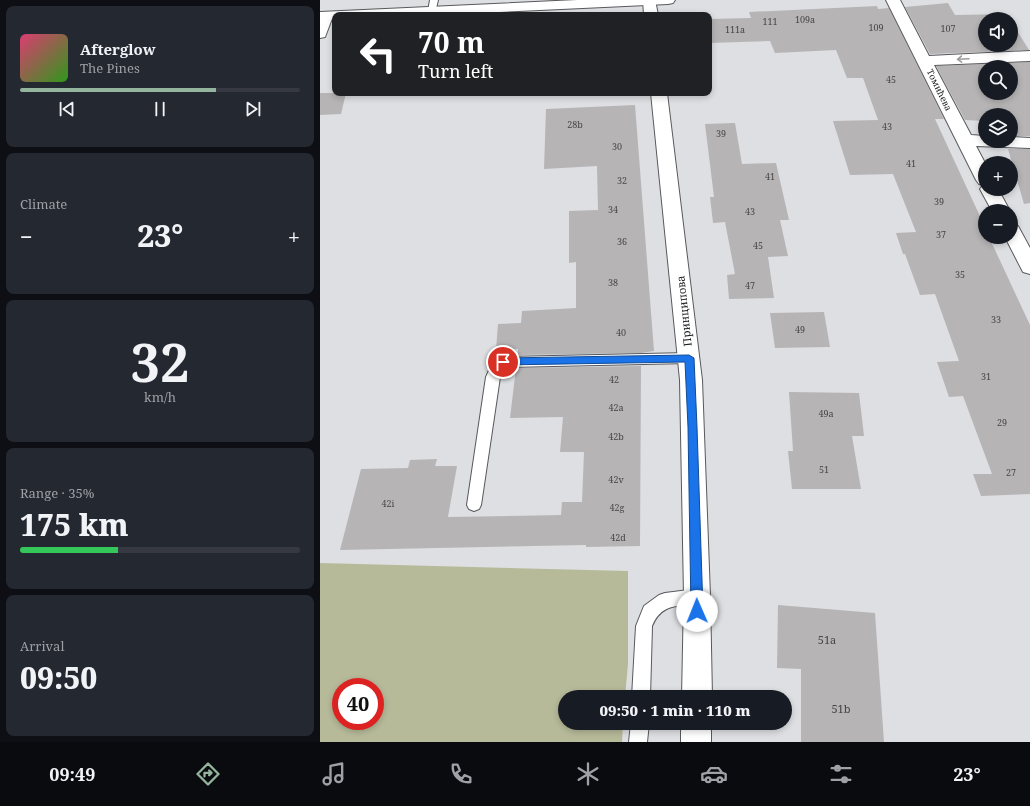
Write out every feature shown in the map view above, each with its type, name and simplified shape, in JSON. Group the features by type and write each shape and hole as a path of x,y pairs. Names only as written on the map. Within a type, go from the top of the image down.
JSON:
{"street":[{"path":"371,12 433,5 650,5 668,0"},
{"name":"Томићева","path":"893,0 978,167"},
{"path":"320,34 327,16"},
{"path":"925,61 1030,56"},
{"name":"Принципова","path":"659,96 689,358 691,388 697,596 697,690"},
{"path":"964,140 1030,143"},
{"path":"1018,244 1030,267"},
{"path":"696,730 696,742"}],"lane":[{"path":"474,504 493,377 496,368 503,362 689,358"},
{"path":"641,690 644,626 650,611 665,600 697,596"},
{"path":"638,742 639,730"}],"green space":[{"path":"320,563 628,571 628,664 626,690 558,690 558,730 623,730 622,742 320,742"}],"building":[{"path":"948,3 955,15 978,15 978,52 980,52 930,54 905,7"},
{"path":"877,6 878,9 889,8 944,119 935,119 978,212 978,244 992,244 1030,325 1030,494 981,496 973,474 992,474 963,396 949,397 937,362 959,361 935,294 920,295 905,254 903,254 896,233 916,232 893,174 850,175 833,121 878,120 863,78 847,78 836,50 775,53 770,41 712,43 712,19 751,18 749,12"},
{"path":"1018,32 1029,50 1018,50"},
{"path":"1030,62 1030,136 1018,136 1018,108 978,108 978,121 965,120 936,66 978,64 978,100 1018,100 1018,63"},
{"path":"320,93 332,93 332,96 345,96 341,114 320,115"},
{"path":"635,105 654,351 641,353 518,355 518,349 496,350 498,324 521,323 522,311 576,308 576,262 569,263 569,211 598,210 597,166 544,169 546,109"},
{"path":"735,123 742,164 776,163 789,220 780,220 788,256 768,257 774,298 729,299 727,275 735,274 725,222 713,223 710,197 714,197 705,124"},
{"path":"1008,149 1030,149 1030,203 1024,204 1018,183 1018,156 1010,156"},
{"path":"824,312 830,347 775,348 770,313"},
{"path":"641,366 640,546 586,547 586,545 340,550 361,469 408,468 410,460 437,459 435,466 457,466 448,517 561,515 562,502 582,502 584,452 560,452 563,417 510,418 516,368"},
{"path":"789,392 859,393 864,436 852,436 861,489 792,489 788,451 793,451"},
{"path":"778,605 875,613 884,742 801,742 801,669 777,668"}],"route":[{"path":"503,362 689,358 691,380 697,611"}]}
